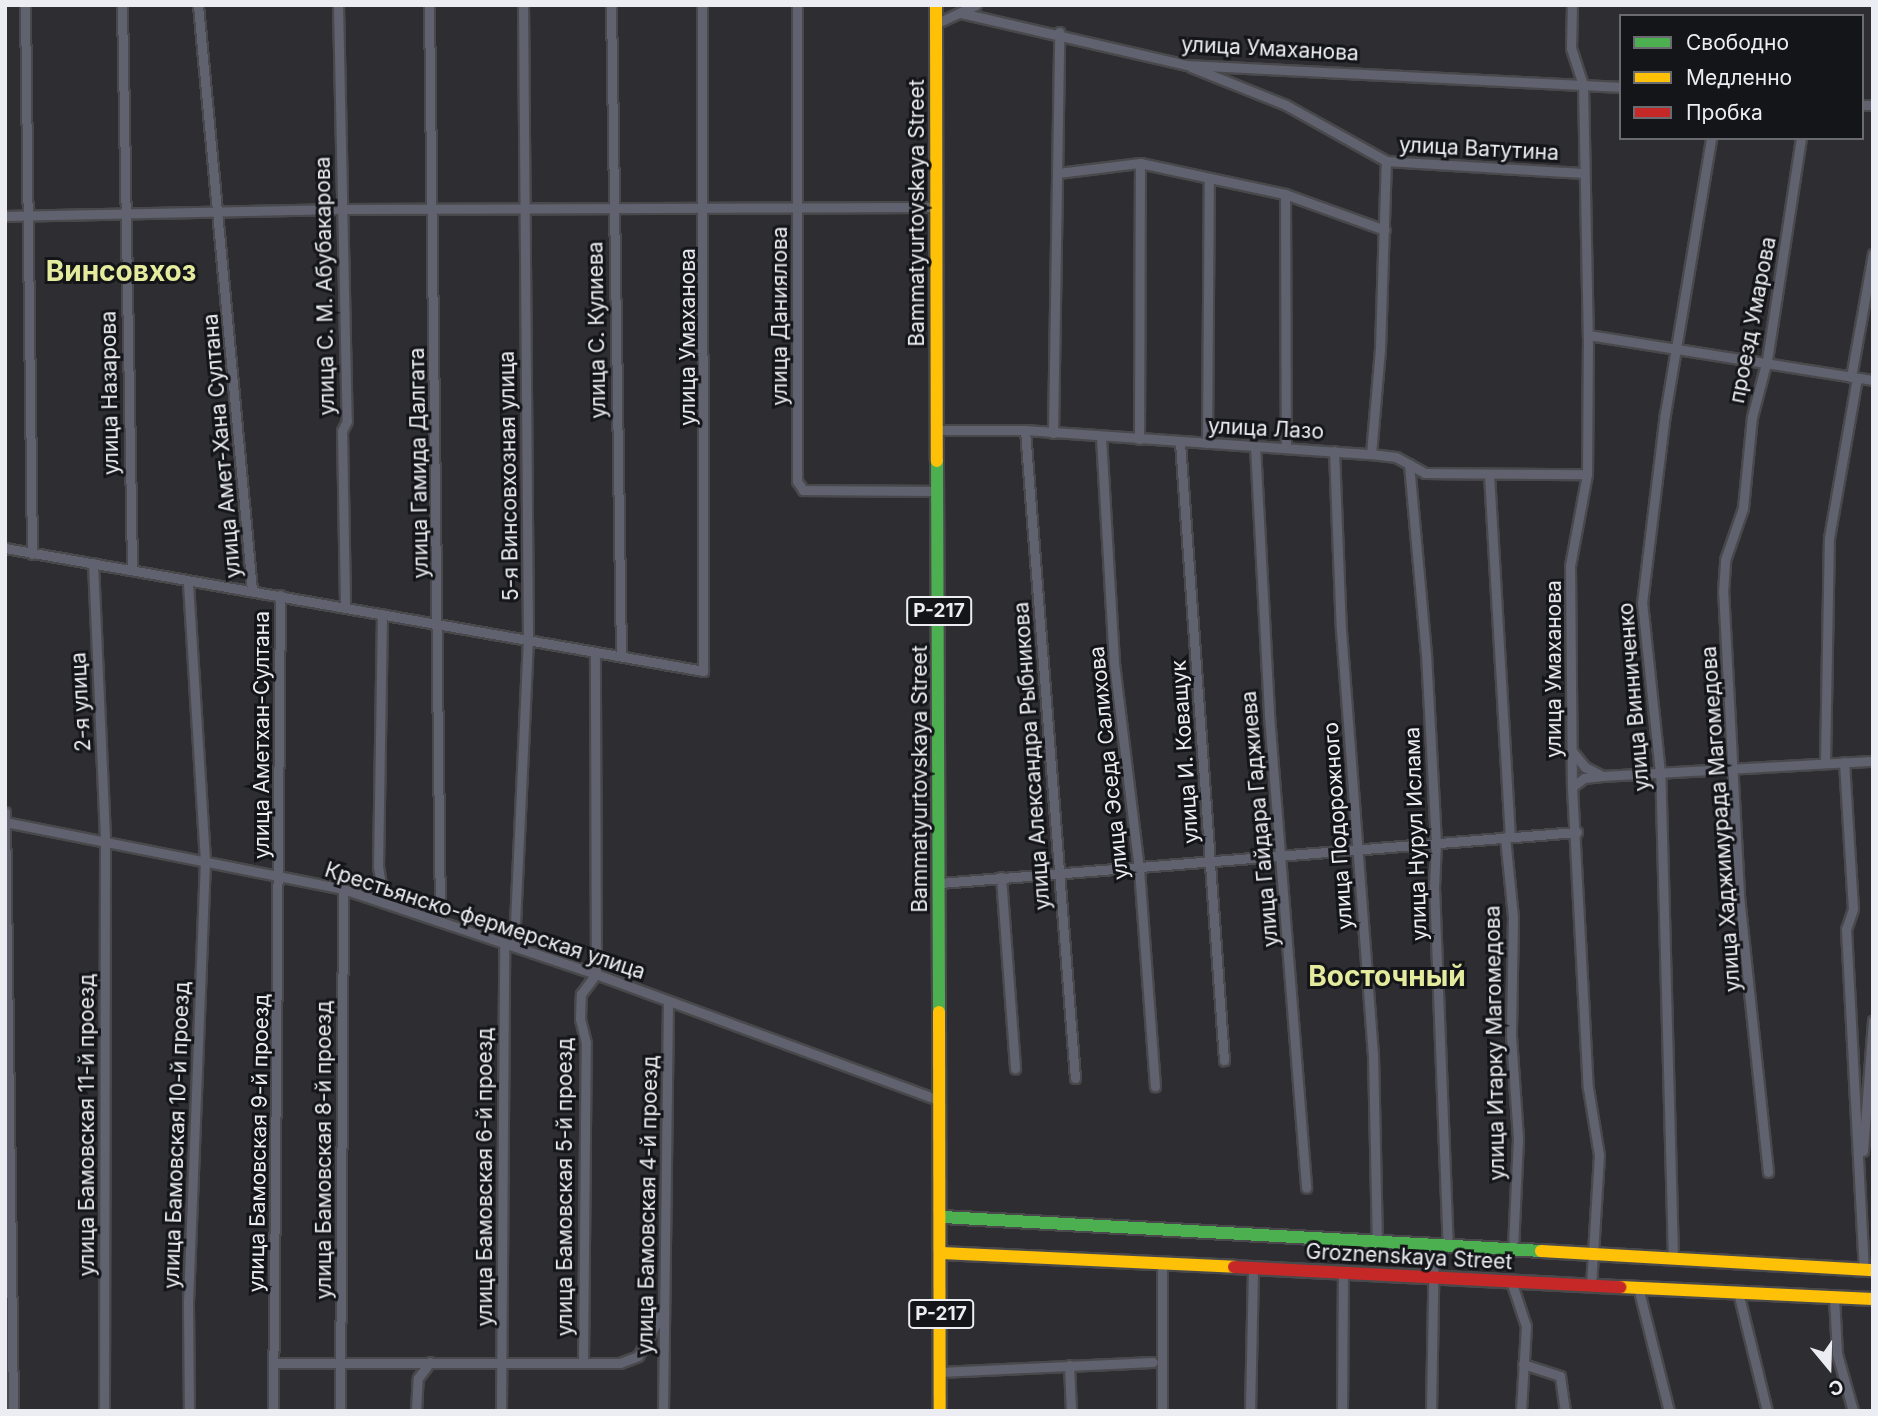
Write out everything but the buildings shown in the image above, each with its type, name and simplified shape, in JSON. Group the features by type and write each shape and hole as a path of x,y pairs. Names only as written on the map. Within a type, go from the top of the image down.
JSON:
{"main road":[{"name":"Bammatyurtovskaya Street","path":"936,5 934,207 939,430 943,1217"},
{"name":"Groznenskaya Street","path":"943,1217 1869,1270"},
{"name":"Р-217","path":"940,1411 943,1217"},
{"name":"Groznenskaya Street","path":"942,1253 1873,1299"}],"street":[{"path":"25,5 32,554"},
{"name":"улица Назарова","path":"122,5 132,569"},
{"name":"улица Амет-Хана Султана","path":"198,5 252,590"},
{"name":"улица С. М. Абубакарова","path":"338,5 347,421 342,432 345,607"},
{"name":"улица Гамида Далгата","path":"429,5 440,921"},
{"name":"5-я Винсовхозная улица","path":"514,946 528,640 523,5"},
{"name":"улица С. Кулиева","path":"611,5 611,208 621,654"},
{"name":"улица Умаханова","path":"621,654 706,668 706,208 702,5"},
{"name":"улица Даниялова","path":"797,5 797,481 803,490 938,491"},
{"path":"935,24 976,5"},
{"name":"улица Умаханова","path":"1572,5 1571,48 1583,84 1588,335 1587,474 1570,566 1572,787 1577,832 1588,1088 1598,1155 1591,1285"},
{"name":"улица Умаханова","path":"961,13 1059,32 1186,65 1619,87"},
{"path":"1054,433 1059,32"},
{"name":"улица Ватутина","path":"1186,65 1286,105 1386,161 1583,173"},
{"name":"улица Винниченко","path":"1673,1258 1660,773 1642,603 1675,347 1711,140"},
{"name":"проезд Умарова","path":"1743,509 1752,417 1768,360 1801,140"},
{"path":"1371,454 1385,230 1386,161"},
{"path":"1058,173 1140,163 1285,194 1385,230"},
{"path":"1139,439 1140,163"},
{"path":"1207,443 1209,178"},
{"path":"1285,194 1286,448"},
{"path":"5,216 433,208 934,207"},
{"path":"1825,763 1829,538 1872,261"},
{"path":"1588,335 1768,360 1873,380"},
{"name":"улица Лазо","path":"939,430 1025,430 1371,454 1396,457 1425,473 1587,474"},
{"name":"улица Александра Рыбникова","path":"1025,430 1075,1079"},
{"name":"улица Эседа Салихова","path":"1101,437 1114,663 1139,869 1155,1086"},
{"name":"улица И. Коващук","path":"1180,442 1224,1060"},
{"name":"улица Гайдара Гаджиева","path":"1255,446 1281,855 1306,1188"},
{"name":"улица Подорожного","path":"1334,451 1341,630 1357,810 1355,849 1373,1054 1377,1241"},
{"name":"улица Нурул Ислама","path":"1409,464 1426,653 1436,842 1434,887 1448,1245"},
{"name":"улица Итарку Магомедова","path":"1489,474 1513,916 1511,1036 1518,1138 1513,1249"},
{"name":"улица Хаджимурада Магомедова","path":"1743,509 1726,559 1723,592 1739,894 1768,1172"},
{"path":"5,548 132,569 188,583 252,590 595,652 621,654"},
{"name":"2-я улица","path":"93,563 105,840"},
{"name":"улица Бамовская 10-й проезд","path":"188,583 205,860 188,1303 189,1411"},
{"name":"улица Аметхан-Султана","path":"280,595 280,876"},
{"path":"382,614 378,866 384,903"},
{"path":"595,652 596,974"},
{"path":"1572,751 1584,767 1602,776"},
{"path":"1572,787 1584,778 1602,776 1873,761"},
{"path":"1844,762 1853,909 1846,929 1853,1089 1869,1270"},
{"path":"5,812 13,1411"},
{"name":"Крестьянско-фермерская улица","path":"6,822 343,888 596,974 941,1101"},
{"path":"940,883 1577,832"},
{"name":"улица Бамовская 11-й проезд","path":"104,1411 105,840"},
{"name":"улица Бамовская 9-й проезд","path":"273,1411 280,876"},
{"path":"1001,877 1014,1068"},
{"name":"улица Бамовская 8-й проезд","path":"340,1411 343,888"},
{"name":"улица Бамовская 6-й проезд","path":"501,1411 504,943"},
{"name":"улица Бамовская 5-й проезд","path":"583,1362 586,1043 580,1019 581,994 596,974"},
{"name":"улица Бамовская 4-й проезд","path":"663,1411 668,1001"},
{"path":"1861,1181 1873,1020"},
{"path":"1431,1411 1434,1245"},
{"path":"1162,1264 1162,1411"},
{"path":"1250,1411 1253,1268"},
{"path":"1342,1411 1343,1273"},
{"path":"1511,1281 1526,1326 1521,1411"},
{"path":"1638,1287 1669,1411"},
{"path":"1738,1292 1767,1411"},
{"path":"1834,1297 1838,1354 1853,1411"},
{"path":"274,1363 340,1360 631,1361 663,1311"},
{"path":"416,1411 418,1378 429,1362"},
{"path":"940,1373 1153,1362"},
{"path":"1523,1364 1560,1376 1564,1411"},
{"path":"1069,1365 1071,1411"}],"traffic: fast":[{"path":"937,461 939,1012"},
{"path":"943,1217 1541,1251"}],"traffic: slow":[{"path":"936,5 937,461"},
{"path":"939,1012 940,1411"},
{"path":"1541,1251 1873,1270"},
{"path":"942,1253 1234,1267"},
{"path":"1620,1287 1873,1299"}],"traffic: jam":[{"path":"1234,1267 1620,1287"}],"district":[{"name":"Винсовхоз","path":"121,271"},
{"name":"Восточный","path":"1387,976"}]}
